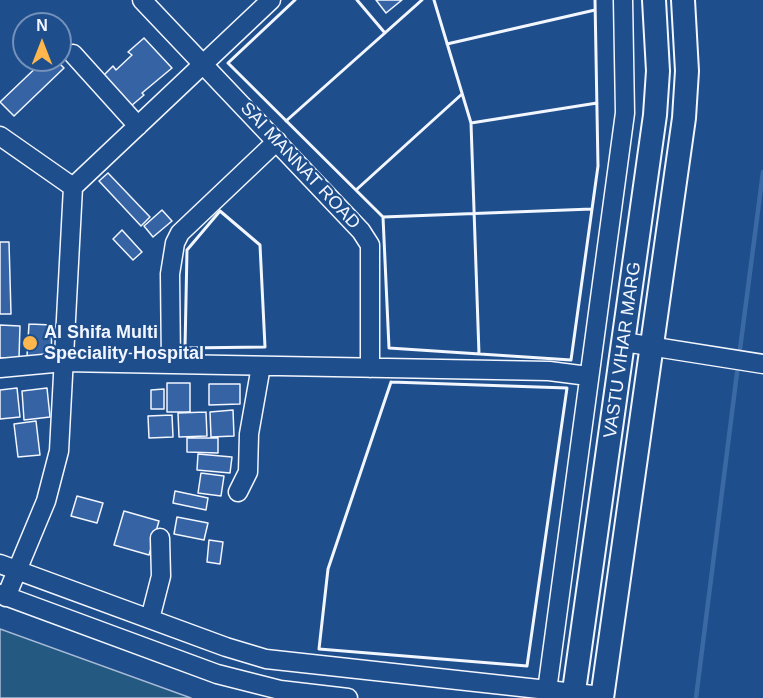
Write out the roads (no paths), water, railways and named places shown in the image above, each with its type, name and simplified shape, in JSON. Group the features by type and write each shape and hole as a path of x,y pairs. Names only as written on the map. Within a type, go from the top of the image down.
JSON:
{"main road":[{"name":"VASTU VIHAR MARG","path":"573,696 655,116 658,71 654,0"},
{"path":"602,697 684,118 687,71 682,0"}],"street":[{"name":"SAI MANNAT ROAD","path":"142,0 277,141 361,231 370,244 370,368"},
{"path":"271,0 73,187 59,451 54,477 19,572 3,596 217,674 270,688 348,698"},
{"path":"546,694 625,112 623,0"},
{"path":"73,54 138,126"},
{"path":"0,136 73,187"},
{"path":"171,364 170,274 175,243 180,233 277,141"},
{"path":"624,342 763,364"},
{"path":"0,369 64,362 549,371 588,376"},
{"path":"238,492 248,472 249,434 261,366"},
{"path":"150,619 161,576 160,538"},
{"path":"0,564 226,647 284,662 546,694 602,697"}],"waterway":[{"path":"739,357 763,172"},
{"path":"696,698 738,365"}],"place":[{"name":"Al Shifa Multi Speciality Hospital","path":"30,343"}]}
